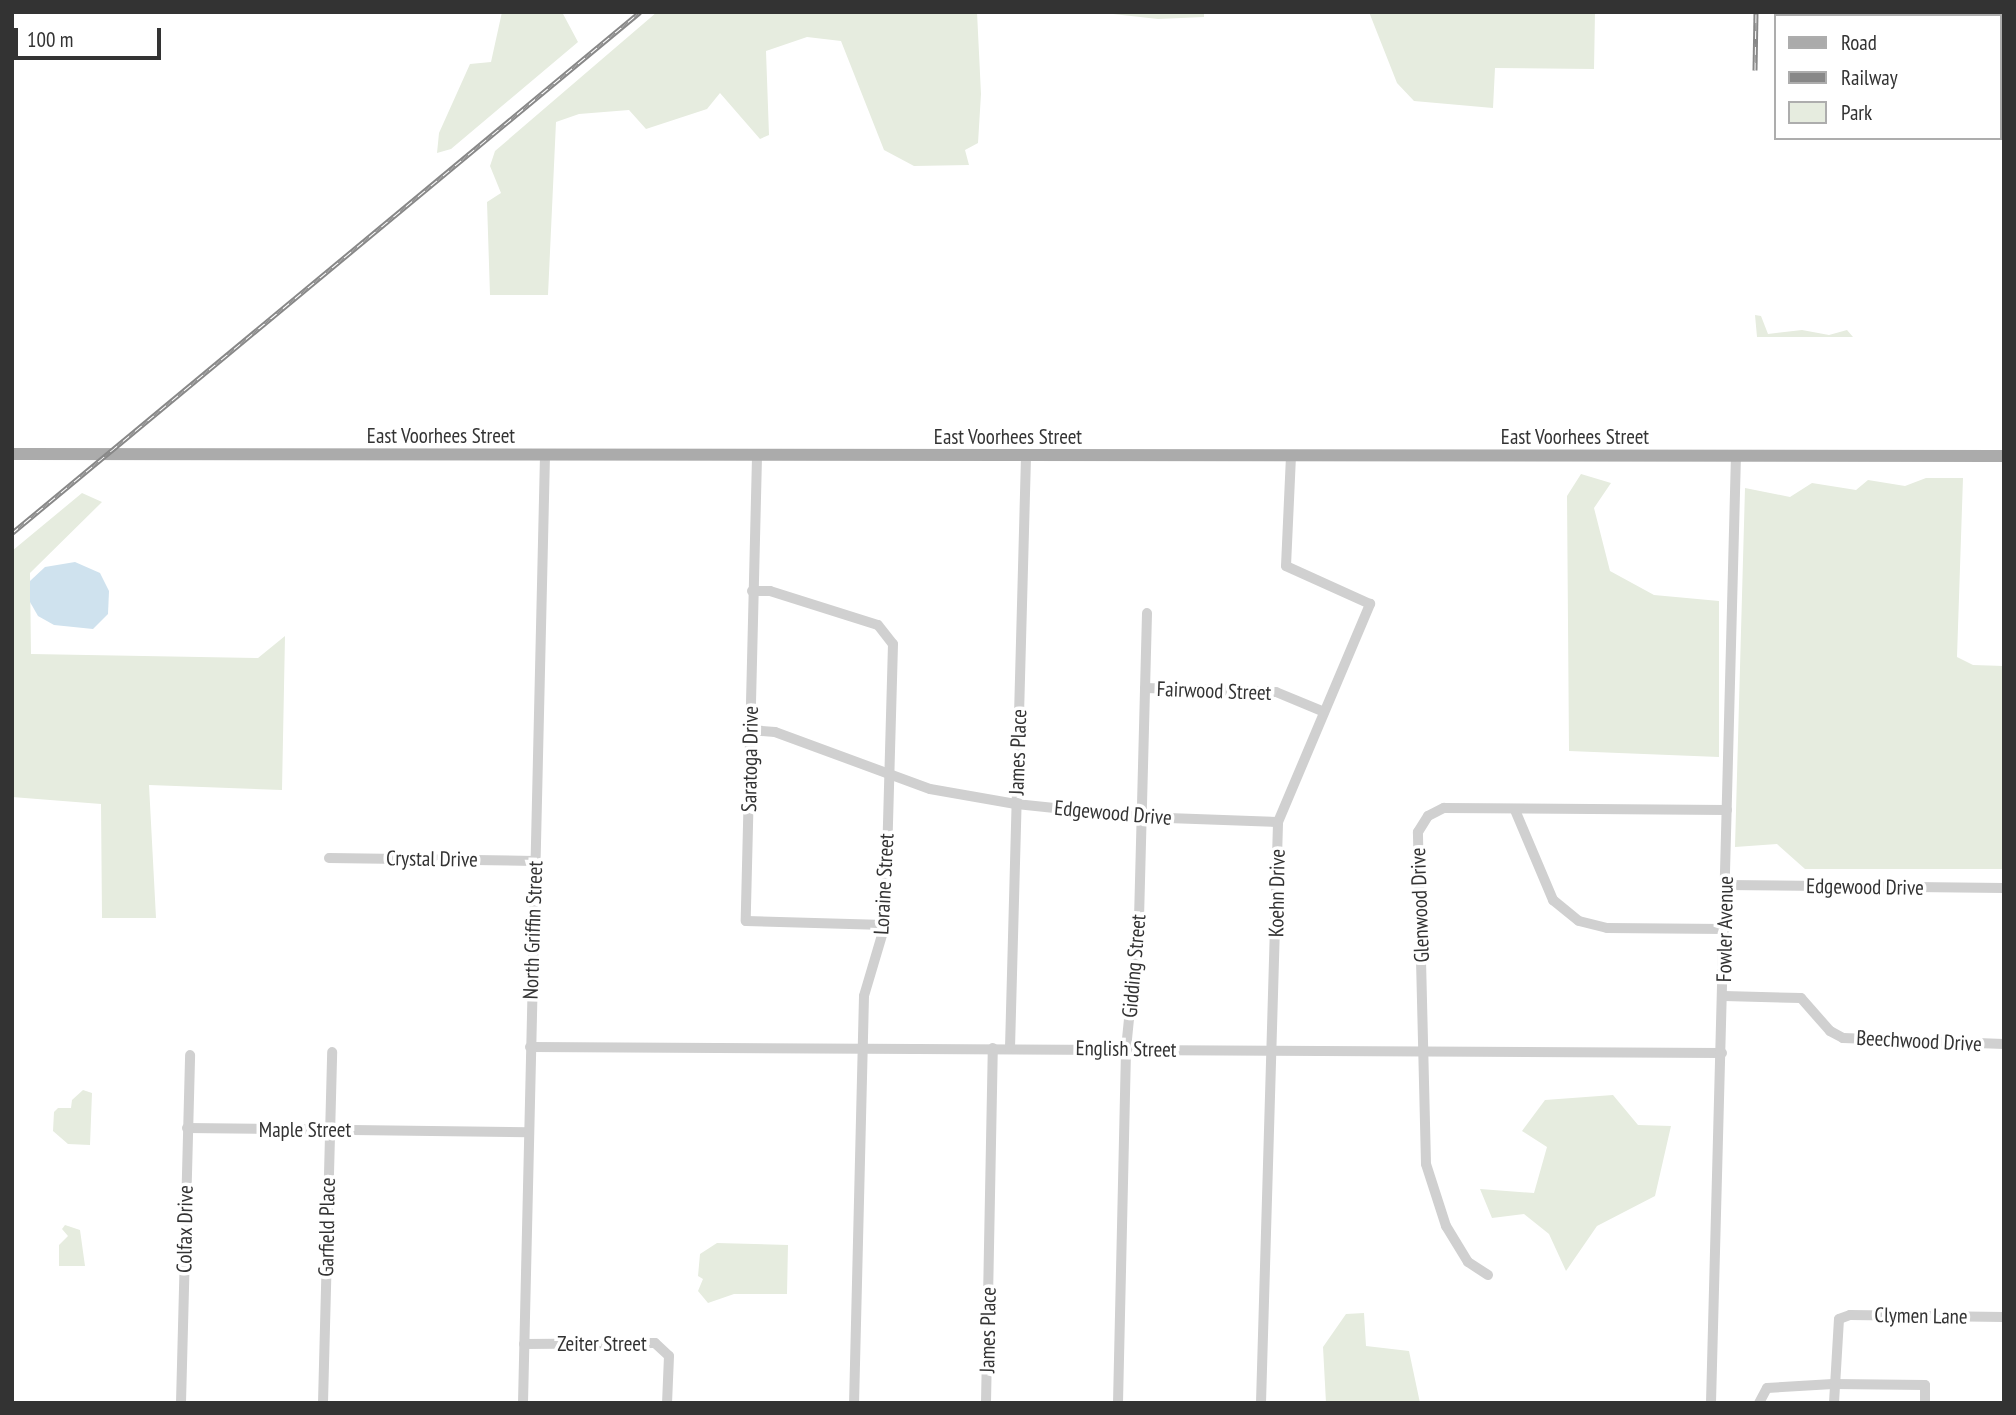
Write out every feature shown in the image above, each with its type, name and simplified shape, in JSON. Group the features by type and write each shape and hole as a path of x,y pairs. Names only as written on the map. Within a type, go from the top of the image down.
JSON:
{"main road":[{"name":"East Voorhees Street","path":"12,454 545,457 2004,456"}],"street":[{"name":"Fowler Avenue","path":"1711,1403 1724,996 1736,455"},
{"name":"James Place","path":"1010,1048 1026,456"},
{"name":"North Griffin Street","path":"523,1403 545,457"},
{"name":"Saratoga Drive","path":"757,457 746,921 885,925"},
{"name":"Koehn Drive","path":"1261,1403 1278,822 1322,711 1370,604 1286,566 1291,457"},
{"name":"Loraine Street","path":"752,590 782,595 878,625 888,633 893,644 885,925 864,996 854,1403"},
{"name":"Gidding Street","path":"1118,1403 1126,1049 1139,919 1147,613"},
{"name":"Fairwood Street","path":"1145,688 1276,692 1322,711"},
{"name":"Edgewood Drive","path":"751,730 775,732 930,789 1016,804 1140,817 1278,822"},
{"name":"Glenwood Drive","path":"1488,1275 1468,1262 1434,1196 1422,1124 1419,832 1428,817 1444,808 1727,810"},
{"path":"1515,810 1553,900 1579,921 1607,929 1725,929"},
{"name":"Crystal Drive","path":"329,858 535,861"},
{"name":"Edgewood Drive","path":"1725,885 2004,888"},
{"name":"Beechwood Drive","path":"1724,996 1801,999 1830,1031 1843,1038 2004,1044"},
{"name":"English Street","path":"530,1047 1722,1053"},
{"name":"James Place","path":"986,1403 993,1048"},
{"name":"Garfield Place","path":"323,1403 332,1052"},
{"name":"Colfax Drive","path":"181,1403 190,1055"},
{"name":"Maple Street","path":"187,1128 528,1132"},
{"name":"Clymen Lane","path":"1833,1384 1839,1319 1850,1315 2004,1317"},
{"name":"Zeiter Street","path":"524,1344 655,1343 669,1356 667,1403"},
{"path":"1833,1384 1834,1403"},
{"path":"1759,1403 1767,1388 1833,1384 1925,1385 1925,1403"}],"green space":[{"path":"502,12 562,12 578,42 451,149 437,153 439,133 470,64 491,62"},
{"path":"657,12 977,12 981,94 978,143 965,150 969,165 914,166 884,150 841,41 807,37 766,51 769,135 760,139 720,93 707,109 646,129 629,110 579,114 556,122 548,295 490,295 487,202 501,193 490,166 495,151"},
{"path":"1095,12 1204,12 1204,17 1158,19"},
{"path":"1369,12 1595,12 1594,69 1495,68 1493,108 1414,101 1397,83"},
{"path":"1755,315 1761,316 1768,334 1802,330 1829,335 1847,330 1853,337 1757,337"},
{"path":"1581,474 1611,483 1594,508 1610,571 1654,595 1719,601 1719,757 1569,751 1567,496"},
{"path":"1926,478 1963,478 1957,657 1973,665 2004,666 2004,869 1805,869 1777,844 1735,847 1745,488 1790,497 1812,483 1856,490 1868,480 1905,486"},
{"path":"82,493 102,502 30,573 31,654 258,658 285,636 282,790 149,785 156,918 102,918 101,804 12,797 12,551"},
{"path":"83,1090 92,1093 90,1145 68,1144 53,1131 54,1112 58,1108 71,1108 72,1100"},
{"path":"1613,1095 1638,1125 1671,1126 1655,1196 1597,1226 1566,1271 1549,1234 1524,1214 1492,1218 1480,1189 1534,1193 1547,1147 1522,1131 1545,1100"},
{"path":"65,1225 80,1230 85,1266 59,1266 59,1245 68,1236 62,1229"},
{"path":"717,1243 788,1245 787,1294 734,1294 708,1303 698,1291 703,1279 698,1276 700,1254"},
{"path":"1364,1313 1366,1346 1409,1351 1420,1403 1326,1403 1323,1347 1346,1314"}],"water":[{"path":"75,562 100,573 109,591 108,614 93,629 54,625 38,616 30,602 30,581 45,567"}],"railway":[{"path":"12,533 640,12"},
{"path":"1755,70 1756,12"}]}
